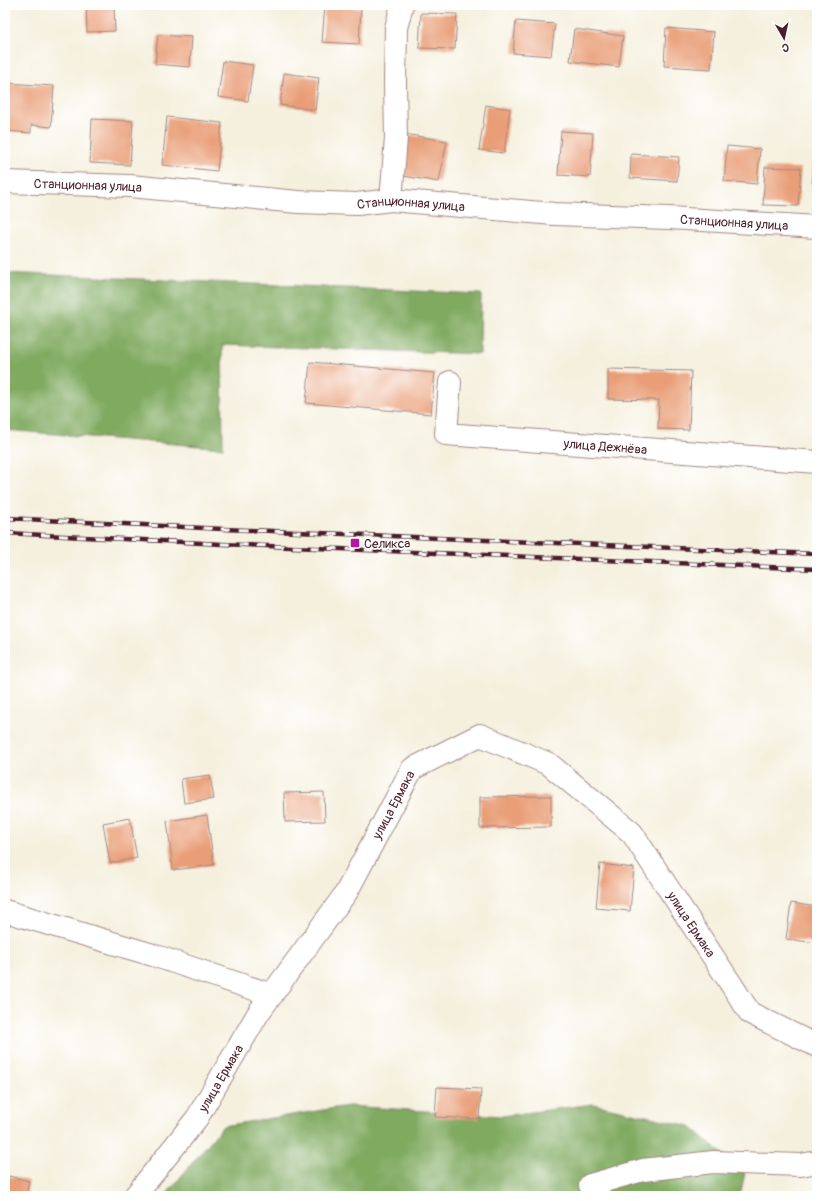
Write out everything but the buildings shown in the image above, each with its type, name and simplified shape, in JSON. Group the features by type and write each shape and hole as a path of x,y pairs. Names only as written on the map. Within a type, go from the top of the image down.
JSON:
{"street":[{"path":"391,200 396,138 396,28 402,5"},
{"name":"Станционная улица","path":"5,182 47,182 130,186 298,202 357,204 391,200 554,214 669,218 817,227"},
{"name":"улица Дежнёва","path":"450,382 446,434 817,462"},
{"name":"улица Ермака","path":"135,1196 197,1118 259,1012 346,893 412,769 480,735 549,764 632,833 750,1013 817,1046"},
{"path":"5,911 153,955 272,995"},
{"path":"590,1185 643,1170 705,1163 801,1165 817,1162"}],"green space":[{"path":"5,273 481,294 480,354 222,345 223,448 5,430"},
{"path":"593,1104 690,1126 745,1173 740,1196 165,1196 223,1126 348,1106 502,1116"}],"railway":[{"path":"5,518 223,529 817,554"},
{"path":"5,533 222,544 817,569"}],"place":[{"name":"Селикса","path":"355,543"}]}
